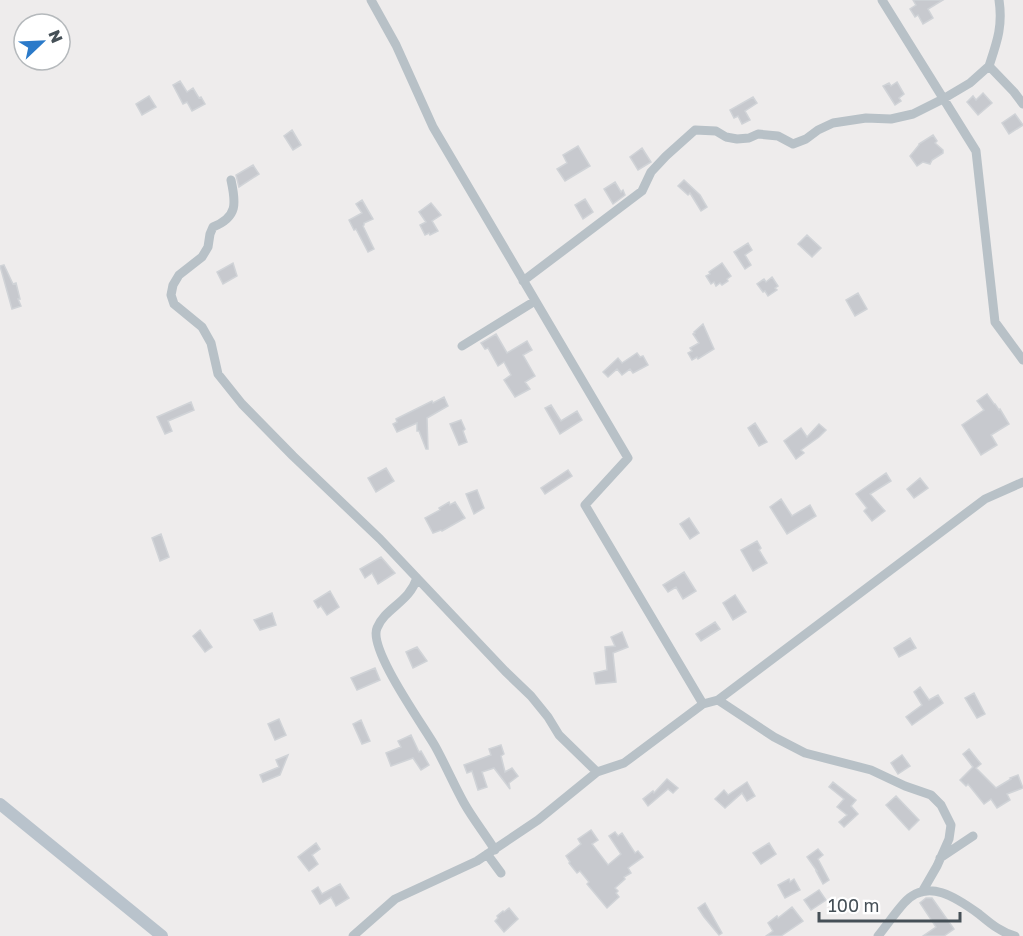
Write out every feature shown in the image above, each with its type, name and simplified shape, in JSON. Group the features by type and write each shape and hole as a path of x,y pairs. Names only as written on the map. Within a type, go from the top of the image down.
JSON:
{"main road":[{"path":"0,804 162,936"}],"street":[{"path":"371,0 396,45 433,127 628,458 585,505 703,704"},
{"path":"882,0 975,151 995,322 1023,360"},
{"path":"523,281 642,191 651,172 695,130 716,131 726,137 737,139 758,134 778,136 793,144 833,123 866,118 891,119 913,114 943,99 970,83 989,66 1002,17 999,0"},
{"path":"989,66 1023,104"},
{"path":"231,180 235,200 232,214 221,224 213,227 208,247 202,257 179,275 173,285 171,295 174,304 202,327 211,343 218,374 242,404 380,539 531,696 559,735 597,772"},
{"path":"462,346 535,301"},
{"path":"353,936 395,899 477,861 538,820 597,772 624,763 703,704 718,700 985,499 1023,482"},
{"path":"417,578 407,595 391,609 376,628 375,635 390,673 435,745 501,873"},
{"path":"718,700 774,737 805,753 871,770 931,795 941,805 951,825 949,838 922,892"},
{"path":"940,858 973,836"},
{"path":"878,936 905,901 917,893 931,890 958,900 992,925 1014,936"}],"building":[{"path":"913,0 943,0 928,9 933,18 923,24 918,15 915,17 910,9 916,5"},
{"path":"180,81 187,92 193,88 205,104 192,111 187,102 183,104 173,85"},
{"path":"897,82 904,94 899,98 901,101 895,105 883,86 889,83 891,86"},
{"path":"983,93 992,103 978,115 967,102 973,96 976,100"},
{"path":"149,96 156,107 142,115 136,104"},
{"path":"753,97 757,103 745,111 750,120 742,124 738,116 734,118 730,110"},
{"path":"1015,114 1023,125 1009,134 1002,123"},
{"path":"292,130 301,145 293,150 284,136"},
{"path":"933,135 937,141 935,143 943,150 943,153 930,164 923,162 917,166 910,156 919,144"},
{"path":"578,146 590,166 565,181 557,169 567,163 563,155"},
{"path":"642,148 651,162 638,170 630,157"},
{"path":"253,165 259,174 239,187 236,175"},
{"path":"684,180 700,195 707,207 701,211 690,193 688,195 678,186"},
{"path":"615,182 625,195 613,204 604,189"},
{"path":"585,199 593,212 583,219 575,205"},
{"path":"362,200 373,219 364,223 363,226 374,249 368,252 349,220 362,213 356,204"},
{"path":"431,203 441,215 432,221 438,231 425,235 420,225 426,222 419,212"},
{"path":"807,235 821,248 812,257 798,244"},
{"path":"748,243 752,250 745,255 751,265 745,269 734,252"},
{"path":"233,263 237,276 223,284 217,272"},
{"path":"722,263 731,276 722,285 720,283 716,286 714,282 711,284 706,276"},
{"path":"4,265 13,284 16,283 20,299 18,299 21,306 12,309 0,266"},
{"path":"772,277 778,286 775,288 777,290 768,296 757,284 764,279 766,282"},
{"path":"858,293 867,309 855,316 846,300"},
{"path":"703,324 714,349 692,360 688,353 692,351 690,348 699,343 693,334"},
{"path":"496,334 507,353 527,341 532,350 523,355 535,376 525,382 530,389 515,397 504,380 511,375 504,362 498,366 488,348 485,349 481,343"},
{"path":"637,353 640,357 643,356 648,365 633,373 630,369 622,375 617,369 608,377 603,372 618,358 622,363"},
{"path":"987,394 1009,424 991,435 997,445 981,455 962,425 984,410 977,401"},
{"path":"444,397 448,406 427,418 428,449 417,431 417,423 397,432 393,424 397,422 396,419"},
{"path":"191,402 194,410 168,421 172,431 165,434 157,417"},
{"path":"551,405 561,421 577,411 582,420 560,434 545,408"},
{"path":"461,420 467,442 459,445 450,424"},
{"path":"755,423 767,442 759,446 748,428"},
{"path":"819,424 826,430 801,450 804,453 796,459 784,441 801,428 807,437"},
{"path":"386,468 394,481 376,492 368,478"},
{"path":"568,470 572,476 545,494 541,488"},
{"path":"886,473 891,481 870,494 885,511 872,521 864,511 867,508 856,494"},
{"path":"920,478 928,488 914,498 907,489"},
{"path":"477,490 484,508 474,514 466,494"},
{"path":"781,499 792,516 810,505 816,516 787,534 770,507"},
{"path":"449,502 450,505 455,502 465,518 442,531 433,533 425,518"},
{"path":"689,518 699,533 690,539 680,524"},
{"path":"161,534 169,557 160,561 152,538"},
{"path":"757,541 761,548 759,550 767,563 753,571 741,550"},
{"path":"381,557 395,573 378,584 372,573 365,578 360,569"},
{"path":"684,572 696,591 683,599 676,587 668,592 663,585"},
{"path":"330,591 339,607 327,615 321,606 318,608 314,601"},
{"path":"735,595 746,612 733,620 723,603"},
{"path":"272,613 276,625 260,630 254,620"},
{"path":"715,622 720,629 701,641 696,634"},
{"path":"200,630 212,647 205,652 193,636"},
{"path":"622,632 628,647 613,653 616,682 596,684 594,673 607,670 605,647 615,646 611,637"},
{"path":"910,638 916,648 899,657 894,648"},
{"path":"417,647 427,661 413,668 406,652"},
{"path":"375,668 380,680 357,690 351,678"},
{"path":"920,687 929,700 938,695 943,703 912,725 906,717 922,705 914,692"},
{"path":"974,693 985,714 977,718 965,698"},
{"path":"279,719 286,735 275,740 268,724"},
{"path":"361,720 370,741 362,744 353,724"},
{"path":"411,735 419,752 421,751 429,765 421,770 413,758 391,766 386,753 401,747 398,741"},
{"path":"501,745 505,772 512,768 518,776 509,783 510,789 494,768 482,772 487,787 478,790 472,771 467,773 464,765 491,755 489,749"},
{"path":"969,749 981,764 976,768 996,788 1018,775 1023,788 1007,794 1010,800 997,808 991,799 984,804 968,784 966,786 960,780 973,767 963,754"},
{"path":"288,755 280,775 263,782 260,775 279,767 276,760"},
{"path":"902,755 910,766 898,774 891,763"},
{"path":"667,779 678,788 673,793 668,789 648,806 643,799 653,791 654,793"},
{"path":"747,782 755,796 747,801 742,793 725,808 715,799 724,790 728,795"},
{"path":"833,782 856,800 851,806 858,814 844,827 839,822 847,815 837,807 844,799 829,787"},
{"path":"896,796 919,820 909,830 886,805"},
{"path":"591,830 598,840 592,844 608,865 621,854 609,836 615,832 618,836 622,833 635,853 638,851 643,857 628,868 631,873 624,877 625,879 615,888 619,897 607,908 587,884 589,882 580,871 577,873 569,863 566,856 581,844 578,839"},
{"path":"316,843 320,849 312,855 318,864 309,871 298,857"},
{"path":"769,843 776,854 761,864 753,853"},
{"path":"818,849 823,855 818,859 829,880 823,884 807,857"},
{"path":"789,879 790,882 794,879 800,890 785,898 778,885"},
{"path":"340,884 349,898 336,906 331,897 320,904 312,891 318,887 322,894"},
{"path":"819,890 826,900 811,910 804,900"},
{"path":"926,898 932,898 954,929 944,936 923,936 936,927 920,903"},
{"path":"705,903 722,933 719,935 698,908"},
{"path":"792,907 803,921 781,936 766,936 773,931 768,923"},
{"path":"509,908 518,919 504,932 495,921 497,916"}]}
